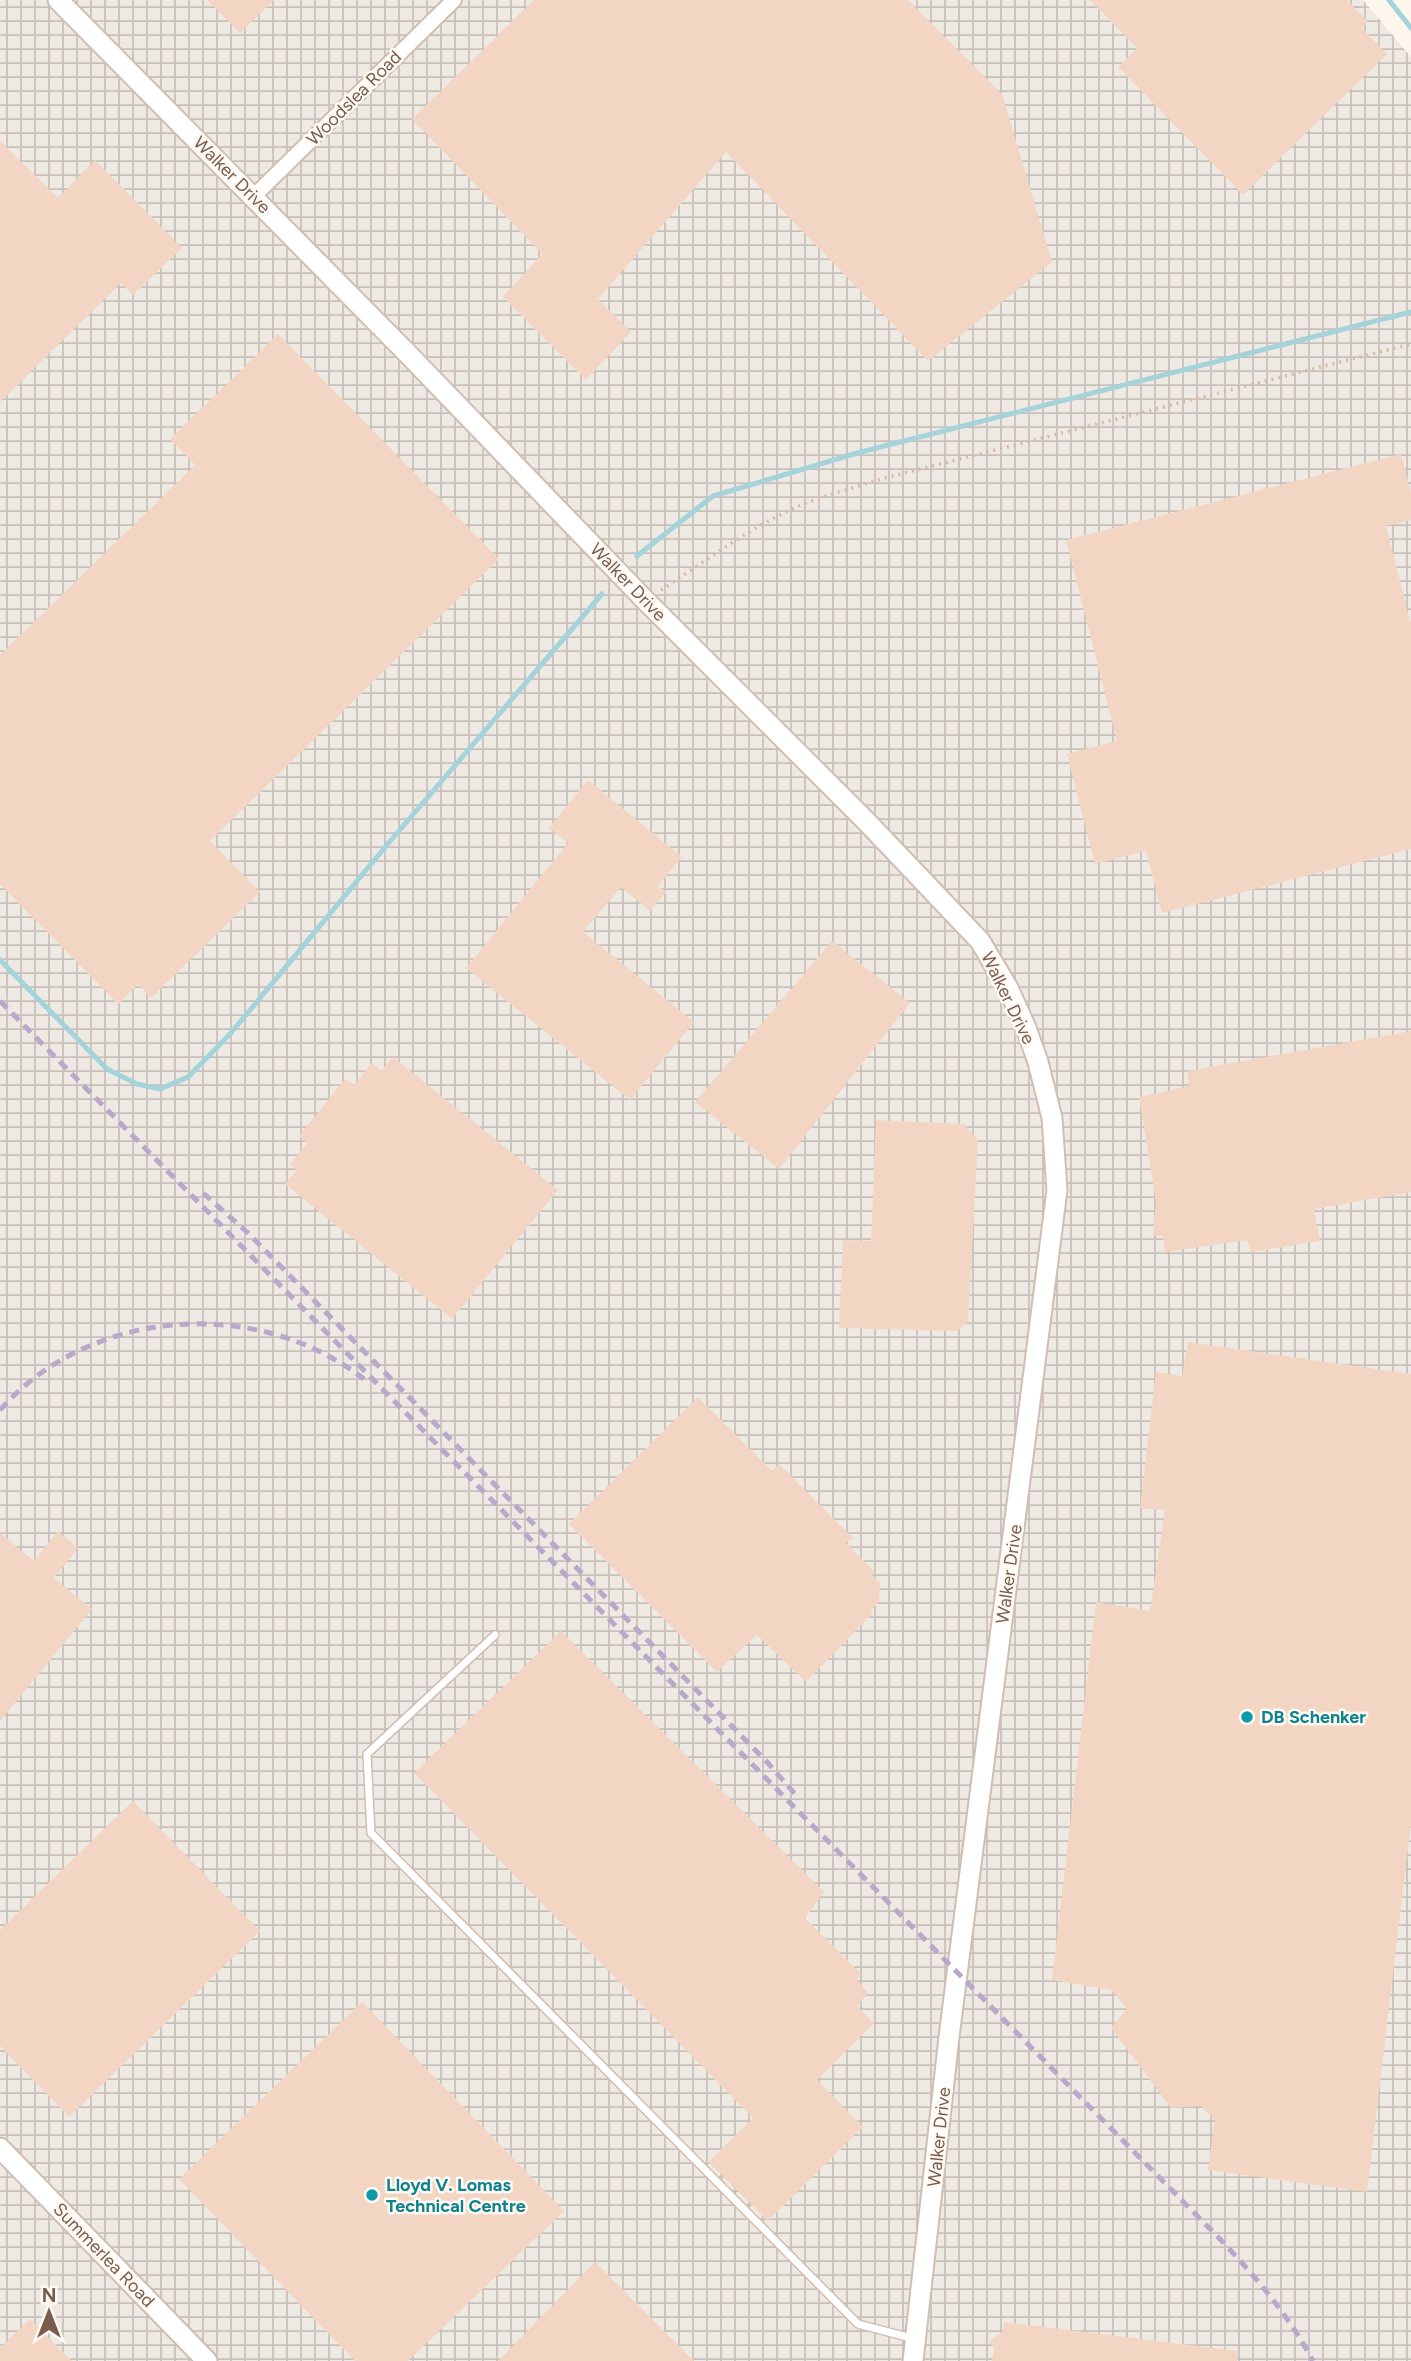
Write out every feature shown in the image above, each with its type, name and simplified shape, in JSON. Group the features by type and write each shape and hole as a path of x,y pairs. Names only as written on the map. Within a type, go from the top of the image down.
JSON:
{"street":[{"name":"Walker Drive","path":"58,0 254,197 645,600 866,821 980,942 1008,988 1026,1028 1052,1118 1057,1190 949,2037 913,2361"},
{"name":"Woodslea Road","path":"254,197 454,0"},
{"name":"Summerlea Road","path":"0,2148 208,2361"}],"lane":[{"path":"495,1635 367,1754 371,1833 858,2324 915,2339"}],"path":[{"path":"645,600 766,523 799,506 881,479 1411,344"}],"shaded area":[{"path":"0,0 1363,0 1411,57 1411,2361 0,2361"}],"building":[{"path":"207,0 274,0 240,33"},
{"path":"534,0 908,0 1002,94 1052,262 928,361 726,152 598,299 631,332 586,380 503,297 542,254 412,119"},
{"path":"1090,0 1347,0 1368,22 1362,28 1387,54 1243,195 1118,67 1137,48"},
{"path":"0,141 58,198 95,160 182,248 133,295 121,283 0,402"},
{"path":"278,334 499,559 210,841 260,892 151,998 138,984 118,1004 0,884 0,655 195,465 170,439"},
{"path":"1401,454 1411,493 1411,520 1386,526 1411,624 1411,849 1162,913 1146,851 1095,864 1067,754 1117,741 1066,540"},
{"path":"588,780 682,857 658,886 666,892 650,911 621,887 583,932 694,1022 630,1100 466,968 568,843 549,828"},
{"path":"832,941 910,1003 779,1169 695,1102"},
{"path":"1411,1031 1411,1192 1314,1209 1320,1241 1251,1252 1247,1240 1165,1252 1163,1236 1153,1235 1156,1202 1139,1097 1189,1086 1187,1071"},
{"path":"393,1057 558,1190 452,1319 285,1184 297,1170 290,1164 307,1143 299,1136 345,1079 354,1085 372,1063 381,1071"},
{"path":"876,1120 964,1124 978,1140 968,1322 957,1331 839,1328 843,1240 871,1241"},
{"name":"DB Schenker","path":"1188,1342 1411,1374 1411,1823 1367,2192 1208,2170 1215,2120 1201,2106 1171,2108 1111,2028 1127,2008 1111,1990 1052,1980 1096,1602 1150,1611 1165,1510 1140,1508 1156,1372 1182,1376"},
{"path":"698,1397 772,1471 779,1464 853,1538 846,1543 875,1572 872,1575 880,1583 879,1602 871,1611 873,1613 806,1682 757,1635 717,1672 569,1524"},
{"path":"58,1531 78,1548 54,1578 92,1609 0,1721 0,1533 34,1561"},
{"path":"561,1631 824,1892 805,1918 861,1974 857,1979 868,1993 857,2006 874,2023 817,2080 863,2127 768,2221 708,2162 753,2118 414,1773"},
{"path":"133,1801 260,1931 69,2117 0,2046 0,1930"},
{"name":"Lloyd V. Lomas Technical Centre","path":"362,2002 564,2211 408,2361 355,2361 179,2179"},
{"path":"595,2262 694,2361 498,2361"},
{"path":"30,2319 72,2361 0,2361 0,2348"},
{"path":"1004,2322 1238,2351 1237,2361 992,2361 994,2348 989,2342 1003,2331"}],"waterway":[{"path":"1389,0 1411,28"},
{"path":"637,556 713,496 857,453 1411,312"},
{"path":"0,960 107,1069 137,1084 160,1089 188,1077 231,1033 386,846 602,594"}],"railway":[{"path":"0,1001 1218,2237 1270,2296 1313,2361"},
{"path":"203,1193 247,1232 767,1762 795,1794"},
{"path":"0,1410 37,1376 80,1350 127,1333 176,1325 226,1325 275,1334 321,1352 364,1379"}],"place":[{"name":"DB Schenker","path":"1247,1717"},
{"name":"Lloyd V. Lomas Technical Centre","path":"372,2195"}]}
